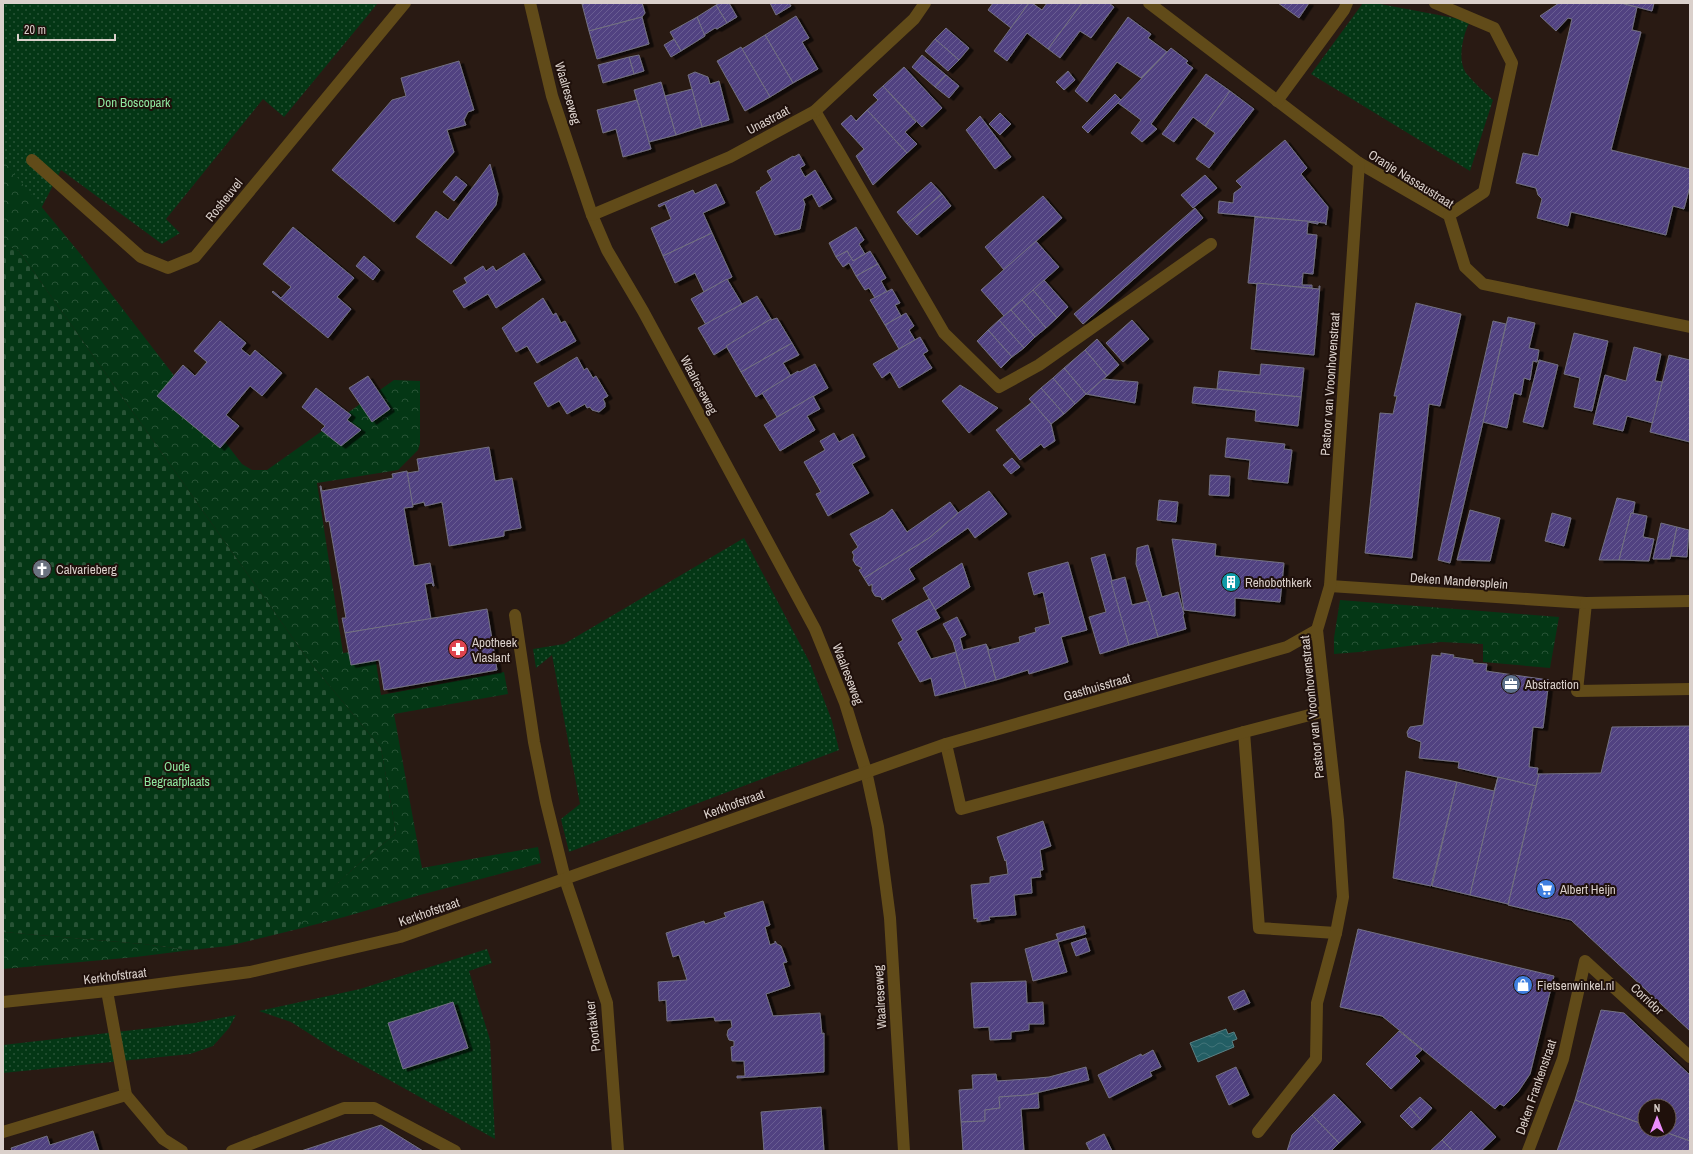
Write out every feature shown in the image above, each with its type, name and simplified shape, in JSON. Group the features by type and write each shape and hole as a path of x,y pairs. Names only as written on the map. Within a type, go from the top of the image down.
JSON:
{"street":[{"name":"Rosheuvel","path":"32,160 141,257 168,268 195,257 405,3"},
{"name":"Waalreseweg","path":"530,3 552,96 592,215 607,250 643,311 815,629 845,703 866,771 878,827 890,918 904,1151"},
{"name":"Unastraat","path":"592,215 730,157 816,111 914,19 926,3"},
{"name":"Oranje Nassaustraat","path":"1148,3 1257,84 1359,163 1448,215 1465,267 1484,284 1690,327"},
{"path":"1277,101 1344,10 1347,3"},
{"path":"1435,3 1494,28 1512,63 1484,192 1448,215"},
{"path":"816,111 944,333 999,387 1039,365 1211,244"},
{"name":"Pastoor van Vroonhovenstraat","path":"1258,1132 1316,1059 1317,1003 1336,933 1343,897 1338,820 1317,630 1330,586 1359,163"},
{"name":"Deken Mandersplein","path":"1330,586 1586,603 1690,601"},
{"path":"1586,603 1577,691 1690,689"},
{"name":"Poortakker","path":"515,615 534,742 546,802 565,879 607,1003 618,1151"},
{"name":"Gasthuisstraat","path":"866,771 946,744 1287,647 1317,630"},
{"path":"946,744 961,810 1325,711"},
{"path":"1244,732 1259,928 1336,933"},
{"name":"Kerkhofstraat","path":"3,1002 108,991 250,972 400,937 866,771"},
{"name":"Corridor","path":"1585,961 1690,1057"},
{"name":"Deken Frankenstraat","path":"1528,1151 1563,1059 1585,961"},
{"path":"108,991 126,1095 163,1139 182,1151"},
{"path":"3,1132 126,1095"},
{"path":"232,1151 344,1108 374,1108 455,1151"}],"green space":[{"name":"Don Boscopark","path":"3,3 378,3 284,117 263,99 166,219 180,233 162,244 61,170 19,251 3,244"},
{"path":"1363,3 1375,3 1470,21 1463,40 1461,54 1463,67 1472,80 1493,100 1470,171 1311,74"},
{"path":"3,160 82,256 242,464 252,470 267,470 394,380 420,381 420,443 418,450 398,470 317,483 343,653 374,649 381,695 504,672 508,694 394,714 422,868 538,847 541,863 298,929 305,913 353,869 396,833 381,748 309,661 19,251 3,244"},
{"name":"Oude Begraafplaats","path":"3,244 19,251 309,661 381,748 396,833 353,869 306,913 298,929 228,946 191,950 143,944 3,932"},
{"path":"744,538 810,663 832,721 839,750 569,852 561,819 580,804 552,655 536,668 533,649 564,644"},
{"path":"1340,600 1559,617 1550,668 1483,662 1483,644 1441,642 1334,654 1334,638"},
{"path":"3,932 143,944 191,950 136,957 3,969"},
{"path":"487,949 492,963 469,971 490,1040 495,1139 332,1048 291,1022 259,1011 360,989"},
{"path":"236,1015 229,1028 213,1046 190,1054 3,1073 3,1045 195,1023"}],"water":[{"path":"1226,1029 1228,1034 1234,1032 1237,1039 1232,1041 1234,1047 1198,1062 1190,1043"}],"building":[{"path":"642,3 645,13 642,17 589,31 582,4"},
{"path":"720,3 729,3 737,17 727,23 716,5"},
{"path":"770,3 789,3 791,6 776,15"},
{"path":"993,3 1029,3 1011,28 988,10"},
{"path":"1029,3 1032,3 1042,10 1047,3 1082,3 1048,49 1027,33 1007,61 994,51"},
{"path":"1082,3 1109,3 1114,7 1091,38 1080,31 1060,58 1048,49"},
{"path":"1278,3 1309,3 1299,18"},
{"path":"1559,3 1621,3 1637,7 1632,30 1641,32 1611,150 1690,169 1690,186 1684,209 1673,206 1666,235 1571,212 1568,226 1537,218 1542,199 1538,195 1536,188 1516,183 1523,153 1538,156 1568,36 1572,19 1568,18 1556,31 1540,16"},
{"path":"1621,3 1654,3 1652,11"},
{"path":"716,5 727,23 704,35 697,17"},
{"path":"796,16 809,38 802,42 818,69 793,83 765,35"},
{"path":"642,17 649,44 597,59 589,31"},
{"path":"697,17 705,36 681,51 670,32"},
{"path":"1128,17 1151,34 1148,38 1167,52 1141,78 1117,62 1087,102 1075,91"},
{"path":"946,28 969,48 959,60 935,39"},
{"path":"765,35 793,83 770,97 742,49"},
{"path":"674,39 681,51 671,57 664,45"},
{"path":"935,39 959,60 948,71 925,51"},
{"path":"741,47 770,97 745,111 717,61"},
{"path":"1171,48 1188,61 1186,63 1193,68 1151,124 1157,129 1142,142 1131,133 1141,120 1118,103"},
{"path":"639,55 644,71 634,74 629,57"},
{"path":"922,55 946,75 935,87 912,67"},
{"path":"629,57 634,74 603,83 598,65"},
{"path":"459,61 474,110 468,112 464,120 466,125 447,130 454,152 394,222 332,170 392,100 406,96 401,78"},
{"path":"904,67 942,108 922,127 883,86"},
{"path":"1068,71 1075,80 1064,90 1056,82"},
{"path":"695,72 708,77 710,84 719,81 729,120 702,127 688,75"},
{"path":"1206,74 1230,91 1205,126 1193,117 1174,142 1162,134"},
{"path":"946,75 959,86 949,98 935,87"},
{"path":"661,82 676,135 649,142 634,90"},
{"path":"883,86 916,122 905,132 917,144 907,153 867,110 878,100 873,95"},
{"path":"692,89 702,127 676,135 665,96"},
{"path":"1230,91 1254,109 1209,168 1196,159 1215,133 1205,126"},
{"path":"1115,94 1121,100 1088,133 1082,127"},
{"path":"637,100 651,149 623,157 616,129 603,133 597,110"},
{"path":"867,110 907,153 873,185 856,156 864,149 841,124 851,115 856,121"},
{"path":"1000,113 1011,124 1000,135 989,124"},
{"path":"980,116 1011,157 995,169 966,130"},
{"path":"1285,140 1307,168 1301,174 1328,207 1326,225 1325,223 1218,213 1219,201 1233,203 1234,193 1242,187 1236,181"},
{"path":"799,154 805,165 800,168 805,177 815,170 832,199 819,207 812,194 803,199 805,204 800,229 775,235 756,192 772,180 767,171"},
{"path":"490,164 498,194 496,205 451,264 416,237 436,211 448,220"},
{"path":"1205,175 1217,188 1193,208 1181,195"},
{"path":"456,176 467,185 454,201 443,192"},
{"path":"931,182 942,194 907,224 897,212"},
{"path":"716,184 725,203 703,213 712,233 663,256 651,228 671,219 665,204 659,207 658,205 693,190 695,194"},
{"path":"942,194 951,206 917,235 907,224"},
{"path":"1043,196 1062,218 1004,270 985,247"},
{"path":"1195,208 1203,218 1083,324 1074,314"},
{"path":"1255,217 1318,222 1318,224 1308,222 1307,234 1317,235 1313,274 1303,273 1302,285 1312,285 1312,288 1248,283"},
{"path":"293,227 354,278 337,297 351,309 328,338 272,292 273,291 281,298 291,287 263,264"},
{"path":"856,227 864,240 859,244 865,254 853,261 847,251 836,257 829,243"},
{"path":"712,233 732,277 704,292 695,273 675,283 663,256"},
{"path":"1036,241 1059,267 1004,316 981,290"},
{"path":"847,251 853,261 870,251 878,264 856,276 849,263 843,267 836,257"},
{"path":"524,253 541,280 496,308 488,294 464,308 453,291 467,283 464,278 483,266 486,271 493,266 496,271"},
{"path":"364,256 380,270 373,280 356,266"},
{"path":"878,264 886,278 881,281 887,292 875,298 869,288 865,290 856,276"},
{"path":"727,279 742,304 706,325 691,299"},
{"path":"1044,280 1068,307 1057,318 1033,290"},
{"path":"1257,283 1319,289 1320,286 1314,355 1251,349"},
{"path":"892,289 900,303 895,305 901,316 885,325 870,300"},
{"path":"1033,290 1057,318 1046,328 1022,300"},
{"path":"757,296 771,319 714,355 698,328"},
{"path":"543,298 553,315 556,313 561,323 565,321 576,341 537,363 527,346 516,352 502,328"},
{"path":"1022,300 1046,328 1035,337 1011,310"},
{"path":"1416,303 1461,314 1440,406 1429,404 1412,558 1365,553 1380,413 1393,414 1397,396 1394,396"},
{"path":"1011,310 1035,337 1024,348 999,320"},
{"path":"906,313 914,326 909,330 915,340 899,349 885,325"},
{"path":"1508,317 1535,323 1529,348 1539,350 1537,362 1533,361 1530,380 1524,378 1521,395 1514,393 1507,428 1483,422"},
{"path":"777,318 792,343 741,372 726,346 771,319"},
{"path":"999,320 1024,348 1012,357 988,330"},
{"path":"1132,320 1149,339 1123,362 1106,343"},
{"path":"220,321 246,343 241,349 250,356 255,350 282,373 262,396 250,386 226,415 239,426 220,448 157,396 183,365 195,376 207,362 194,351"},
{"path":"1493,321 1506,324 1450,563 1438,560"},
{"path":"988,330 1012,357 1001,368 977,341"},
{"path":"1574,333 1608,341 1592,411 1574,407 1580,378 1564,374"},
{"path":"920,337 928,351 923,354 932,368 899,388 890,372 882,378 873,364"},
{"path":"1097,339 1119,365 1107,376 1085,350"},
{"path":"792,343 799,355 783,363 791,376 756,397 741,372"},
{"path":"1634,347 1661,354 1655,381 1663,382 1653,423 1627,416 1623,431 1593,424 1605,375 1626,381"},
{"path":"1085,350 1107,376 1086,394 1064,368"},
{"path":"1669,355 1690,360 1690,442 1650,432"},
{"path":"577,357 584,370 587,368 593,378 596,376 608,396 603,399 605,407 599,412 592,410 590,407 587,408 585,404 567,414 559,401 548,407 534,383"},
{"path":"1539,360 1558,365 1543,427 1523,422"},
{"path":"815,364 828,388 777,417 762,393 798,371 799,372"},
{"path":"1261,364 1304,368 1301,397 1217,389 1219,371 1260,375"},
{"path":"1064,368 1086,394 1075,404 1053,378"},
{"path":"368,376 390,409 372,422 349,388"},
{"path":"1053,378 1075,404 1064,414 1041,388"},
{"path":"1103,379 1138,382 1135,403 1086,394"},
{"path":"960,385 998,408 969,433 942,401"},
{"path":"1194,387 1301,397 1298,426 1255,421 1256,410 1192,403"},
{"path":"316,388 351,415 347,420 361,430 341,446 321,430 325,426 302,407"},
{"path":"1041,388 1064,414 1051,424 1029,399"},
{"path":"813,396 820,409 807,416 815,430 780,451 764,425"},
{"path":"1032,402 1051,424 1055,441 1044,448 1041,444 1020,460 996,430"},
{"path":"834,433 839,442 853,434 865,457 852,464 869,493 828,516 816,494 821,492 804,462 825,450 820,441"},
{"path":"1227,438 1285,444 1284,449 1292,450 1288,483 1248,479 1250,460 1225,457"},
{"path":"489,447 495,481 512,478 521,528 504,531 504,536 449,546 442,502 425,506 424,502 412,505 407,473 419,471 417,459"},
{"path":"1012,458 1020,467 1011,474 1003,465"},
{"path":"407,471 413,507 404,508 414,566 430,563 434,586 432,583 425,584 431,619 345,633 342,618 346,618 329,521 326,522 320,486 322,491 393,478 392,474"},
{"path":"1210,475 1230,476 1229,496 1209,495"},
{"path":"989,491 1007,514 975,538 968,528 909,569 915,579 882,600 881,597 875,596 872,591 872,584 869,586 864,578 929,538 958,513"},
{"path":"1617,498 1635,502 1633,513 1631,513 1619,560 1599,560"},
{"path":"1159,500 1178,502 1176,522 1157,520"},
{"path":"950,502 958,513 929,538 864,578 859,570 862,568 856,565 853,560 854,555 852,552 858,547 850,534 885,515 892,509 907,532"},
{"path":"1470,510 1500,518 1490,561 1457,560"},
{"path":"1552,513 1571,518 1564,546 1545,541"},
{"path":"1631,513 1647,516 1643,537 1654,539 1649,561 1619,560"},
{"path":"1661,523 1677,527 1670,559 1653,559"},
{"path":"1677,527 1689,530 1687,557 1671,556"},
{"name":"Rehobothkerk","path":"1172,539 1216,544 1215,556 1284,563 1280,602 1235,598 1235,616 1184,610"},
{"path":"1148,545 1162,597 1178,592 1184,614 1186,629 1158,637 1136,564 1137,548"},
{"path":"1105,554 1129,645 1100,654 1089,617 1106,612 1091,558"},
{"path":"1068,562 1087,630 1061,637 1068,662 1029,674 1028,670 996,680 986,644 989,650 1020,642 1019,637 1036,632 1035,628 1050,624 1043,592 1034,595 1028,573"},
{"path":"962,563 970,587 935,610 923,588"},
{"path":"1125,577 1132,605 1148,601 1158,637 1129,645 1111,581"},
{"path":"929,599 940,618 916,631 931,659 956,652 966,688 935,696 931,678 920,682 898,643 903,640 892,620"},
{"path":"487,609 497,670 384,690 379,660 351,665 345,633"},
{"path":"957,617 966,635 960,638 963,650 986,644 996,680 966,688 953,642 943,624"},
{"path":"1441,653 1454,655 1453,657 1473,660 1473,663 1487,664 1486,671 1549,680 1543,728 1533,727 1529,767 1538,768 1537,774 1539,774 1536,786 1458,768 1459,762 1419,758 1421,742 1408,737 1407,732 1410,727 1423,725 1432,655 1441,656"},
{"path":"1690,726 1690,1031 1571,920 1508,905 1539,774 1601,773 1612,727"},
{"path":"1406,771 1457,782 1431,886 1393,878"},
{"path":"1498,777 1470,895 1432,886 1457,782 1494,791"},
{"path":"1498,777 1536,786 1508,904 1470,895"},
{"path":"1043,821 1051,846 1040,850 1043,870 1040,870 1041,877 1031,878 1032,893 1014,895 1016,915 989,917 990,920 977,922 977,918 974,919 971,885 990,883 990,877 1008,874 1006,860 1005,861 997,837"},
{"path":"763,901 770,925 765,927 770,945 775,943 775,941 781,946 787,962 783,963 790,986 766,994 773,1016 820,1013 822,1034 824,1033 824,1072 737,1078 737,1076 745,1076 744,1061 732,1061 731,1047 734,1046 734,1041 729,1040 727,1035 728,1030 732,1027 731,1020 715,1021 714,1017 667,1021 666,1000 659,1001 658,982 687,980 679,955 673,957 666,933 704,921 705,924 726,917 724,913"},
{"path":"1084,926 1086,934 1058,942 1067,972 1033,981 1025,949 1058,939 1056,934"},
{"path":"1358,929 1554,976 1530,1074 1518,1092 1504,1106 1500,1104 1495,1109 1382,1016 1340,1007"},
{"path":"1086,938 1090,951 1076,956 1071,943"},
{"path":"1026,981 1027,1003 1043,1002 1044,1024 1029,1024 1029,1030 1011,1032 1011,1039 990,1040 989,1027 974,1028 971,983"},
{"path":"1244,990 1250,1003 1234,1010 1228,997"},
{"path":"453,1002 468,1048 403,1069 388,1023"},
{"path":"1601,1010 1624,1013 1690,1075 1690,1141 1677,1136 1677,1098 1637,1098 1637,1122 1575,1100"},
{"path":"1399,1031 1422,1050 1415,1056 1420,1061 1391,1089 1366,1064"},
{"path":"1153,1050 1161,1067 1150,1072 1152,1076 1109,1098 1098,1075 1141,1054 1142,1056"},
{"path":"1086,1067 1089,1080 1028,1095 999,1097 1000,1108 985,1110 985,1121 961,1122 959,1090 973,1089 972,1075 996,1074 997,1081 1027,1079 1049,1077"},
{"path":"1236,1067 1249,1095 1229,1105 1216,1076"},
{"path":"1038,1093 1039,1108 1021,1109 1024,1151 963,1151 961,1122 985,1121 985,1110 1000,1108 999,1097"},
{"path":"1334,1094 1361,1122 1339,1143 1312,1115"},
{"path":"1420,1097 1432,1108 1421,1120 1409,1107"},
{"path":"1575,1100 1637,1122 1637,1138 1677,1138 1677,1136 1690,1141 1690,1151 1557,1151"},
{"path":"821,1107 824,1151 764,1151 761,1112"},
{"path":"1409,1107 1421,1120 1412,1128 1400,1116"},
{"path":"1471,1111 1496,1137 1481,1151 1453,1151 1442,1140"},
{"path":"1312,1115 1339,1143 1331,1151 1287,1151 1292,1135"},
{"path":"381,1125 423,1151 301,1151"},
{"path":"93,1131 99,1151 12,1151 11,1148 47,1136 50,1145"},
{"path":"1104,1134 1112,1151 1090,1151 1086,1143"},
{"path":"1442,1140 1453,1151 1430,1151"}],"place":[{"name":"Calvarieberg","path":"42,569"},
{"name":"Rehobothkerk","path":"1231,582"},
{"name":"Apotheek Vlaslant","path":"458,649"},
{"name":"Abstraction","path":"1511,684"},
{"name":"Albert Heijn","path":"1546,889"},
{"name":"Fietsenwinkel.nl","path":"1523,985"}]}
